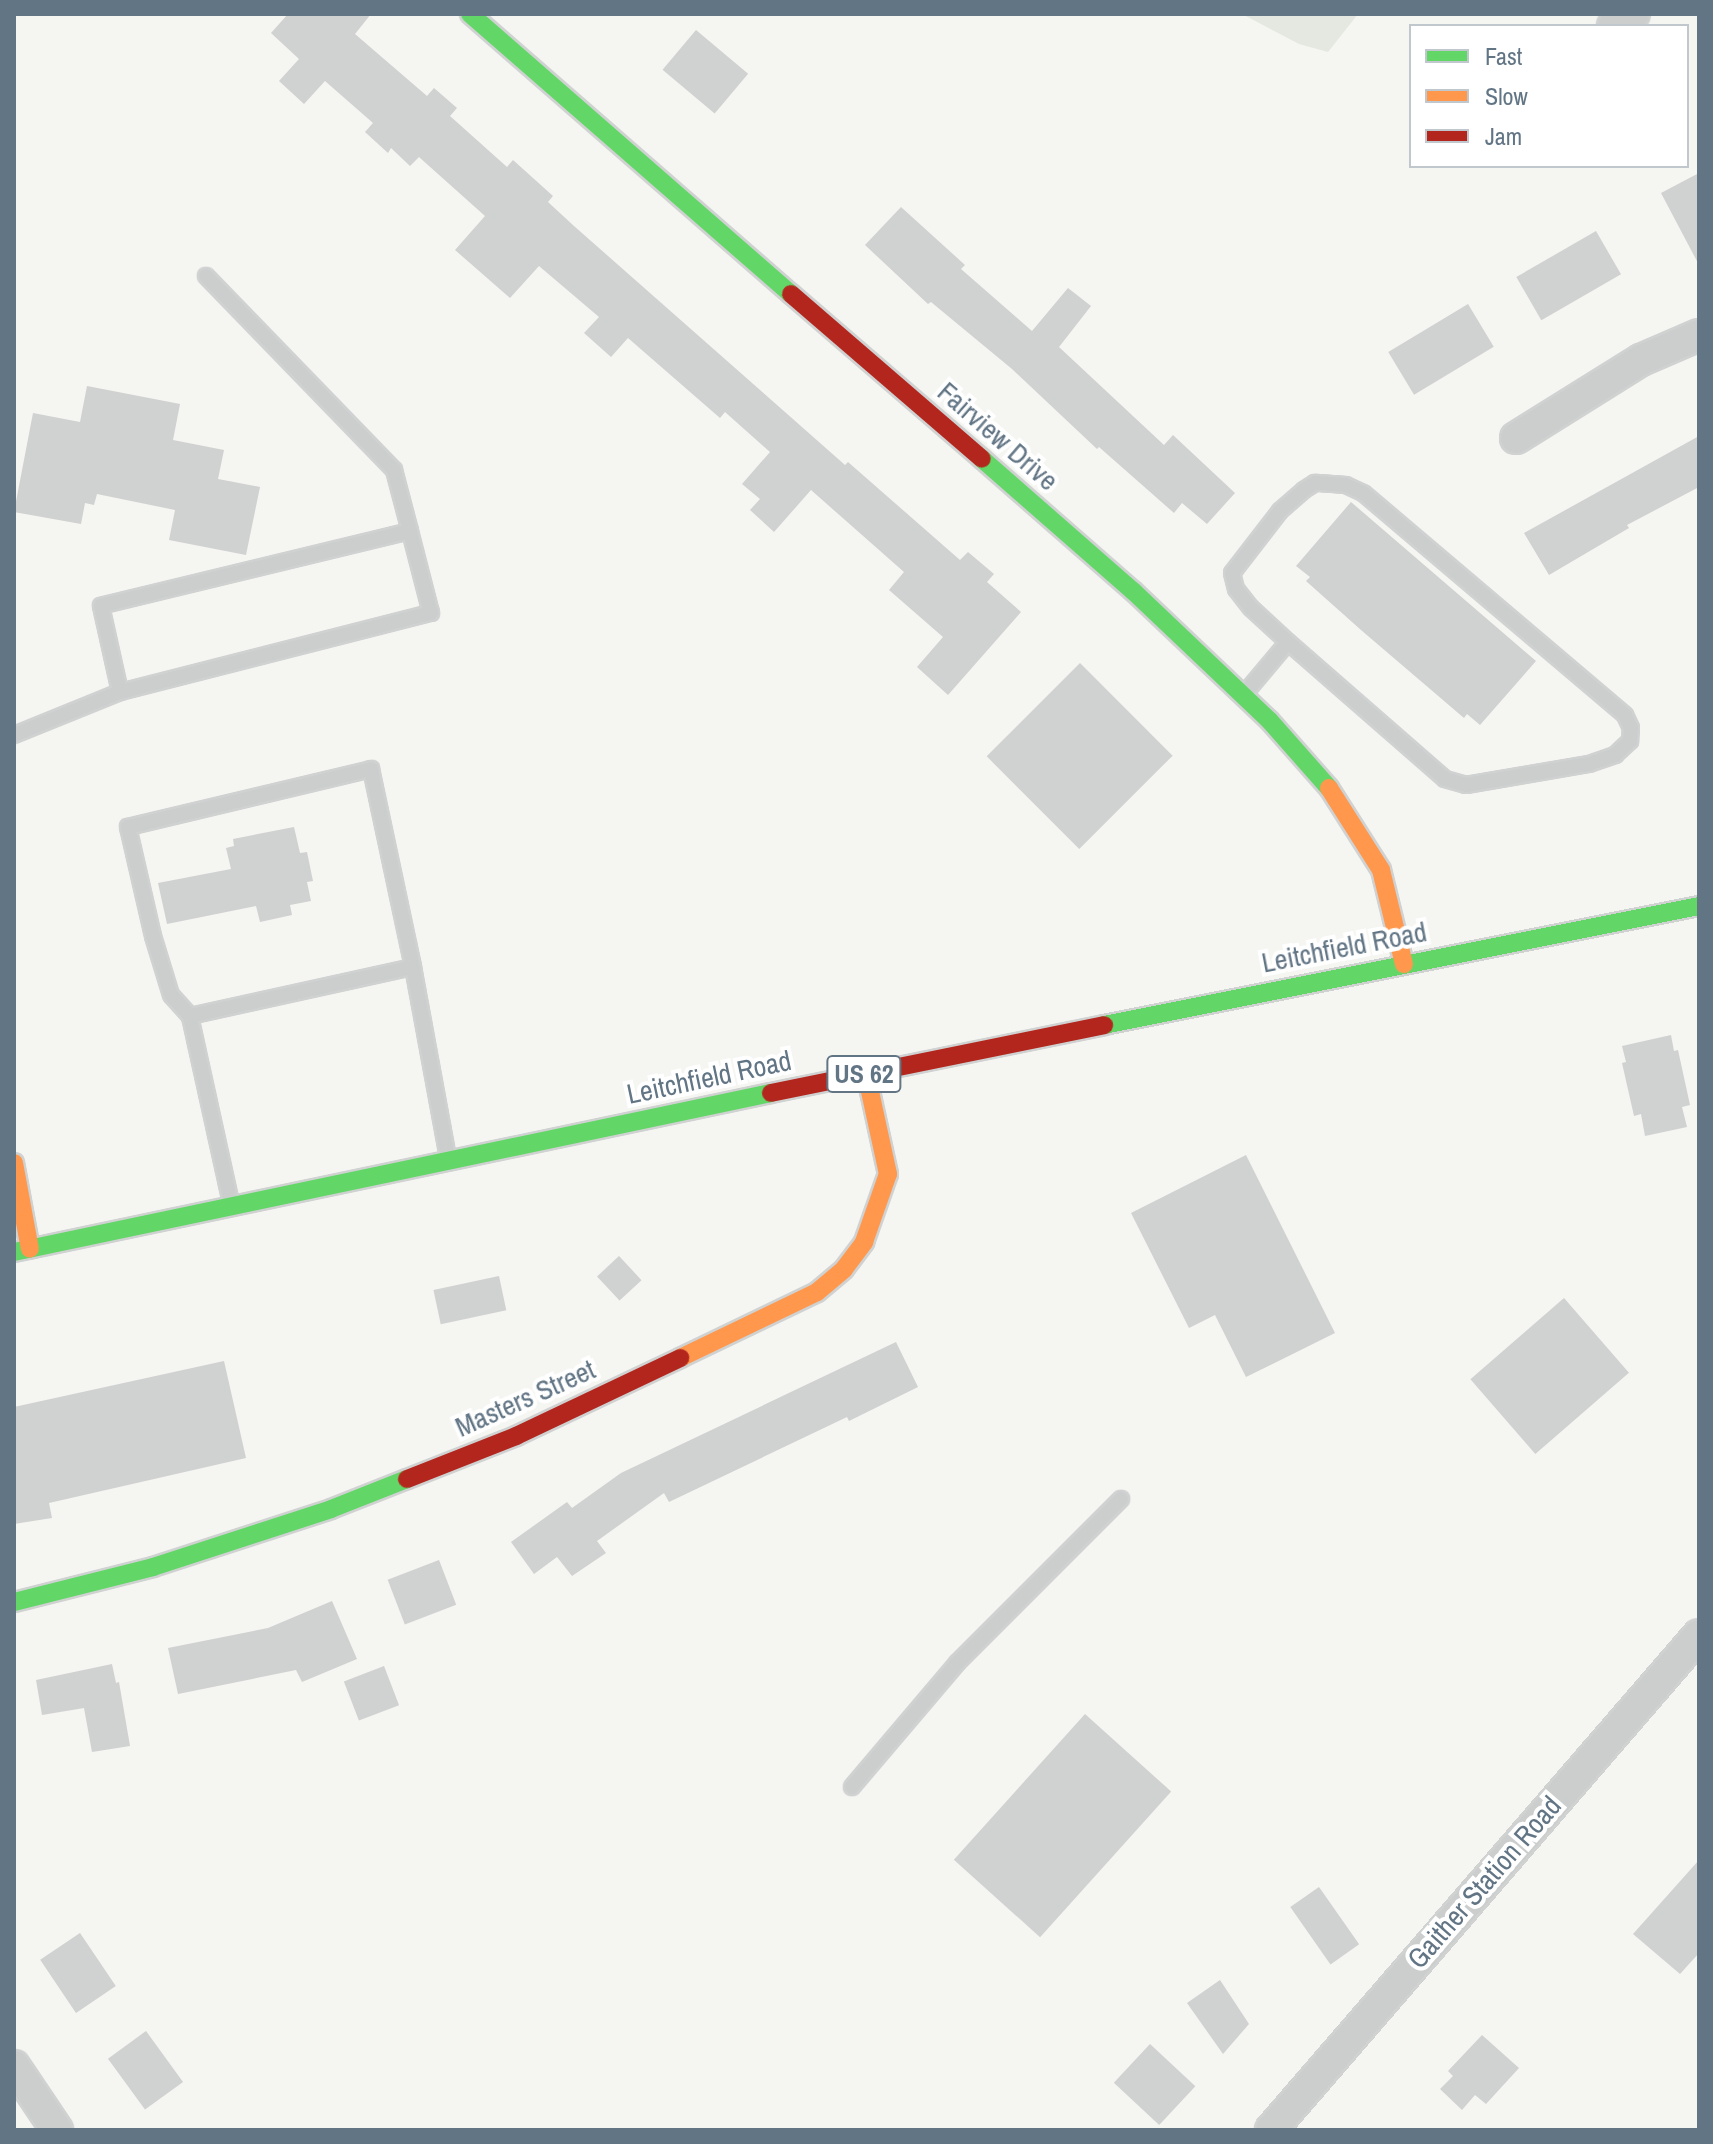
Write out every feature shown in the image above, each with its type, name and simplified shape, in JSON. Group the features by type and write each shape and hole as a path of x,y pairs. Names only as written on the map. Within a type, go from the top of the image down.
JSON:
{"street":[{"name":"Fairview Drive","path":"470,14 1121,580 1243,695 1338,798 1361,834 1381,870 1404,964"},
{"path":"1616,24 1634,14"},
{"path":"1516,438 1641,360 1699,335"},
{"name":"Leitchfield Road","path":"22,1251 866,1073 1699,906"},
{"name":"Masters Street","path":"14,1602 153,1567 331,1509 516,1436 817,1292 844,1269 864,1242 888,1174 866,1073"},
{"path":"14,1163 22,1251"},
{"name":"Gaither Station Road","path":"1271,2130 1699,1635"},
{"path":"14,2066 57,2130"}],"lane":[{"path":"14,735 120,692 431,613 394,470 206,276"},
{"path":"1315,483 1346,485 1363,493 1616,707 1631,728 1630,741 1615,755 1589,764 1466,785 1445,779 1288,642 1251,608 1236,589 1232,573 1280,511 1304,490 1315,483"},
{"path":"120,692 101,606 410,531"},
{"path":"1243,695 1288,642"},
{"path":"232,1208 190,1016 171,995 153,936 128,827 371,769 413,967 448,1160"},
{"path":"190,1016 413,967"},
{"path":"852,1787 957,1663 1121,1499"}],"shaded area":[{"path":"1242,14 1358,14 1328,52 1299,44"}],"building":[{"path":"288,14 371,14 355,34 427,96 434,88 457,108 450,116 507,167 513,160 553,196 548,202 574,226 845,465 848,462 960,560 968,552 994,574 987,582 1021,612 948,695 917,667 943,637 889,590 904,572 811,490 774,532 750,510 760,499 742,484 770,452 725,412 720,418 628,338 611,357 584,333 599,317 539,266 510,298 455,250 485,216 419,157 410,166 391,148 388,153 365,132 373,123 325,81 304,104 279,81 299,59 271,33"},
{"path":"696,30 748,74 715,114 663,70"},
{"path":"1699,173 1699,265 1661,193"},
{"path":"901,207 965,265 961,269 1032,331 1068,288 1091,306 1059,347 1164,445 1173,435 1235,493 1207,524 1182,503 1174,513 1099,447 1097,449 1012,369 931,302 928,304 865,245"},
{"path":"1596,231 1621,274 1541,320 1516,277"},
{"path":"1468,304 1494,347 1414,395 1388,352"},
{"path":"87,386 180,404 173,440 224,450 218,479 260,487 246,555 169,540 175,510 97,494 94,505 85,503 81,524 14,512 33,413 80,422"},
{"path":"1699,436 1699,487 1627,525 1629,528 1549,575 1524,533"},
{"path":"1351,502 1536,661 1480,725 1467,714 1464,718 1361,630 1306,581 1310,577 1296,566"},
{"path":"1080,663 1173,756 1079,849 987,756"},
{"path":"294,827 300,853 307,852 313,881 307,882 311,901 290,905 292,915 260,922 256,906 167,924 158,883 231,869 226,848 234,846 233,839"},
{"path":"1671,1035 1674,1051 1678,1050 1690,1105 1682,1107 1687,1127 1645,1136 1641,1114 1634,1116 1622,1063 1626,1062 1622,1046"},
{"path":"1246,1155 1335,1333 1246,1377 1215,1315 1189,1328 1131,1213"},
{"path":"619,1256 642,1280 620,1301 597,1276"},
{"path":"499,1276 506,1310 441,1324 433,1290"},
{"path":"1564,1298 1629,1373 1535,1454 1470,1379"},
{"path":"896,1342 918,1387 849,1421 847,1417 669,1502 664,1493 597,1541 606,1553 572,1576 557,1557 534,1574 511,1542 567,1502 572,1508 621,1473"},
{"path":"224,1361 246,1458 49,1503 52,1518 14,1524 14,1407"},
{"path":"439,1560 456,1605 405,1625 388,1580"},
{"path":"332,1601 357,1659 302,1682 296,1670 178,1694 168,1648 268,1628"},
{"path":"112,1664 116,1683 119,1682 130,1746 92,1752 84,1708 42,1715 36,1680"},
{"path":"384,1666 399,1705 359,1721 344,1681"},
{"path":"1085,1714 1171,1792 1040,1937 954,1860"},
{"path":"1699,1860 1699,1953 1680,1974 1633,1934"},
{"path":"1319,1887 1359,1944 1330,1964 1290,1907"},
{"path":"80,1933 116,1986 76,2013 40,1960"},
{"path":"1220,1980 1249,2024 1223,2054 1187,2003"},
{"path":"146,2031 183,2082 145,2110 108,2059"},
{"path":"1482,2035 1519,2068 1486,2104 1475,2095 1462,2110 1440,2089 1453,2076 1448,2071"},
{"path":"1150,2044 1195,2086 1159,2125 1114,2083"}],"traffic: fast":[{"path":"470,14 791,294"},
{"path":"982,459 1133,591 1269,720 1329,788"},
{"path":"1104,1025 1699,906"},
{"path":"14,1252 771,1093"},
{"path":"14,1602 153,1567 331,1509 407,1479"}],"traffic: slow":[{"path":"1329,788 1381,870 1404,964"},
{"path":"680,1358 817,1292 844,1269 864,1242 888,1174 866,1073"},
{"path":"14,1163 30,1249"}],"traffic: jam":[{"path":"791,294 982,459"},
{"path":"771,1093 1104,1025"},
{"path":"407,1479 516,1436 680,1358"}]}
